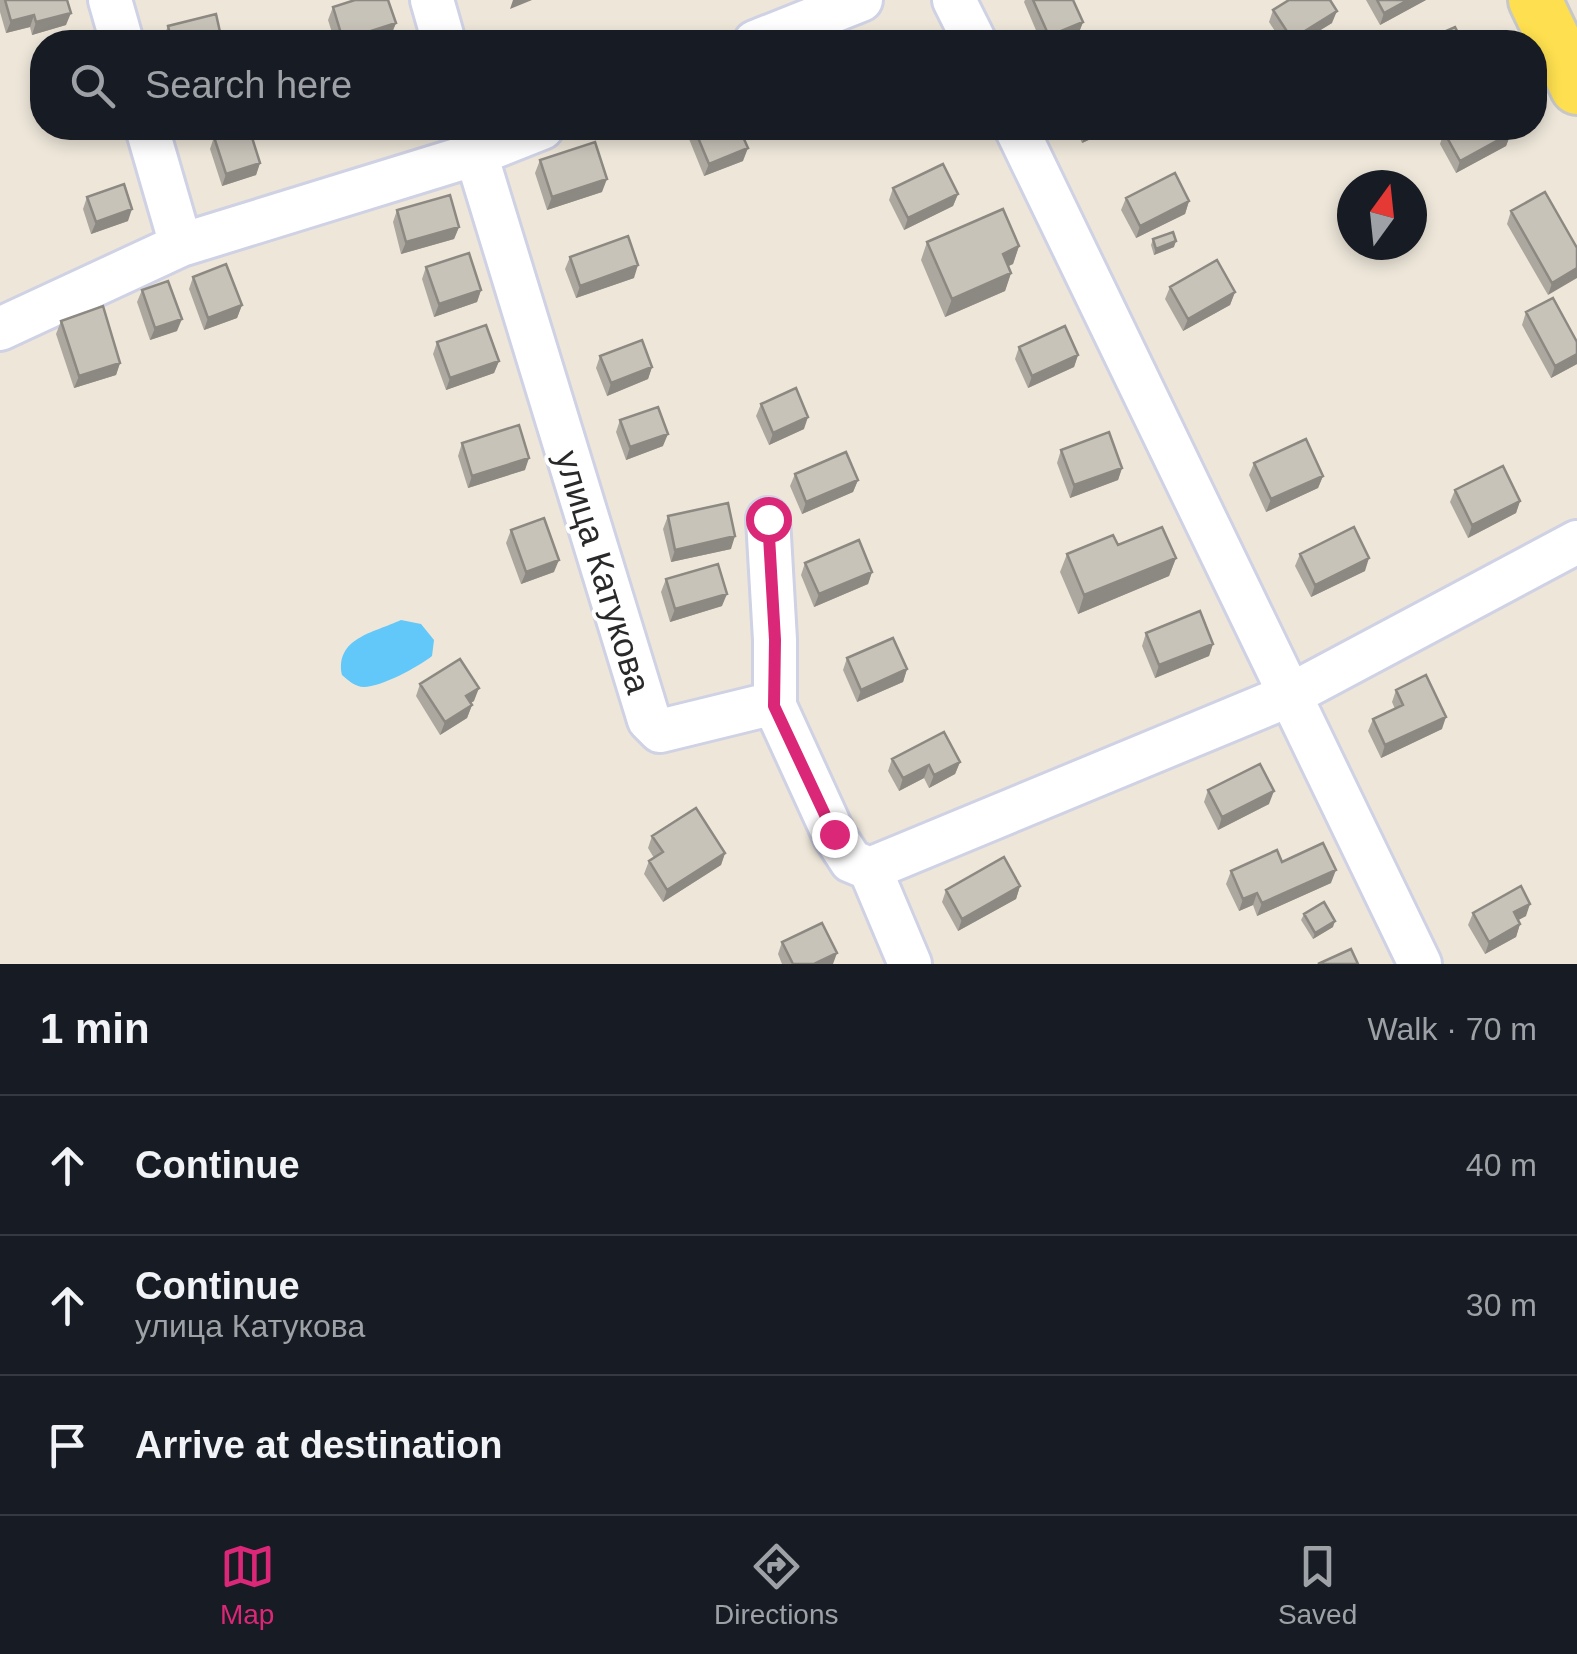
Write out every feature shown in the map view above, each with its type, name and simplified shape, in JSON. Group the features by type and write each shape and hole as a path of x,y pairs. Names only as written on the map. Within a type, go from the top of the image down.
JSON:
{"main road":[{"path":"1534,0 1577,88"}],"street":[{"path":"110,0 119,30"},
{"path":"432,0 441,30"},
{"path":"785,30 861,0"},
{"path":"954,0 969,30"},
{"path":"151,140 181,244"},
{"path":"1022,140 1420,964"},
{"path":"0,329 181,244 472,141"},
{"name":"улица Катукова","path":"472,141 648,720 660,730 758,706 774,706"},
{"path":"768,519 775,640 774,706 834,834 851,861 870,869 910,964"},
{"path":"870,869 1290,695 1577,542"}],"water":[{"path":"401,620 421,624 434,640 432,656 399,676 371,686 358,686 342,675 341,663 350,645"}],"building":[{"path":"5,0 67,0 71,13 36,22 34,15 11,21"},
{"path":"355,0 388,0 396,23 374,30 340,30 333,7"},
{"path":"1033,0 1073,0 1083,22 1064,30 1046,30"},
{"path":"1289,0 1330,0 1337,11 1306,30 1286,30 1273,10"},
{"path":"1377,0 1408,0 1384,13"},
{"path":"216,14 220,30 169,30 168,26"},
{"path":"215,140 253,140 260,163 226,174"},
{"path":"699,140 744,140 748,148 709,164"},
{"path":"1448,140 1498,140 1460,161"},
{"path":"595,142 607,179 552,197 540,160"},
{"path":"943,164 958,194 908,218 893,188"},
{"path":"1175,173 1189,201 1140,226 1126,198"},
{"path":"124,184 132,209 96,222 87,197"},
{"path":"1545,192 1577,248 1577,268 1552,283 1511,211"},
{"path":"450,195 459,227 406,242 397,210"},
{"path":"1003,209 1019,246 1003,254 1011,273 952,299 927,242"},
{"path":"1173,232 1176,241 1156,249 1153,239"},
{"path":"628,236 638,265 580,286 570,257"},
{"path":"469,253 481,290 439,304 426,267"},
{"path":"1217,260 1235,292 1188,319 1170,287"},
{"path":"226,264 242,305 208,318 193,277"},
{"path":"168,281 182,319 155,328 142,290"},
{"path":"1553,298 1577,342 1577,354 1555,366 1526,312"},
{"path":"103,306 120,363 79,376 61,321"},
{"path":"486,325 499,361 450,378 437,342"},
{"path":"1065,326 1078,355 1032,376 1019,347"},
{"path":"642,340 652,367 611,383 600,356"},
{"path":"796,388 808,417 773,433 761,404"},
{"path":"658,407 668,434 630,447 620,420"},
{"path":"519,425 529,458 472,476 462,443"},
{"path":"1109,432 1122,468 1074,485 1061,450"},
{"path":"1306,439 1323,476 1271,499 1254,463"},
{"path":"846,452 858,480 806,502 795,474"},
{"path":"1503,466 1520,501 1472,525 1455,490"},
{"path":"728,503 735,536 675,550 668,516"},
{"path":"544,518 559,560 526,572 511,530"},
{"path":"1162,527 1176,558 1084,595 1067,554 1113,535 1118,545"},
{"path":"1354,527 1369,558 1315,585 1300,554"},
{"path":"859,540 872,572 819,594 805,563"},
{"path":"718,564 727,594 675,609 666,579"},
{"path":"1200,611 1213,644 1159,665 1146,633"},
{"path":"893,638 907,669 861,690 847,658"},
{"path":"460,659 479,688 466,696 472,705 445,722 420,684"},
{"path":"1426,675 1446,717 1385,745 1373,719 1403,705 1396,690"},
{"path":"944,732 960,762 934,775 929,765 903,778 892,759"},
{"path":"1260,764 1274,791 1222,817 1208,790"},
{"path":"696,808 725,853 667,890 649,861 663,852 652,836"},
{"path":"1323,843 1336,870 1262,903 1257,893 1243,899 1231,871 1277,850 1282,862"},
{"path":"1004,857 1020,886 962,919 946,890"},
{"path":"1521,886 1530,904 1514,912 1520,924 1489,942 1473,913"},
{"path":"1324,902 1335,921 1315,933 1304,914"},
{"path":"822,923 837,953 814,964 793,964 782,942"},
{"path":"1351,949 1358,964 1318,964"}],"route":[{"path":"768,519 775,640 774,706 834,834"}]}
